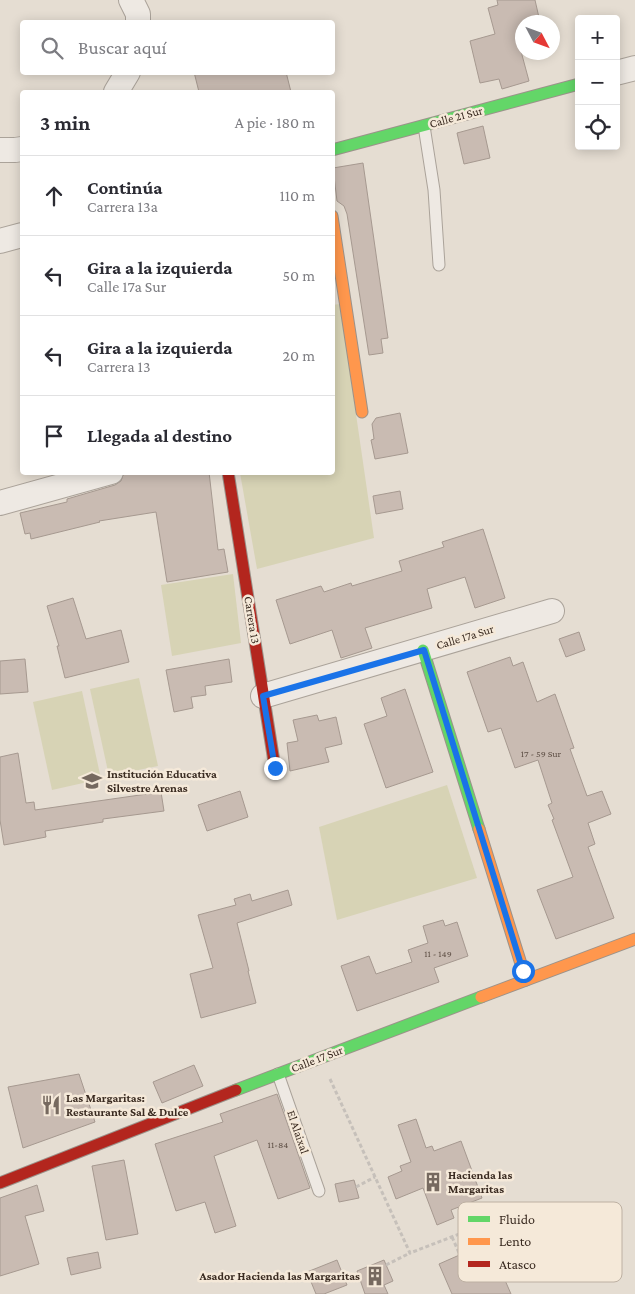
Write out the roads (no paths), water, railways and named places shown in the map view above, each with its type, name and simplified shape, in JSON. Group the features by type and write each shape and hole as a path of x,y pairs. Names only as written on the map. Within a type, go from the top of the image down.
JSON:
{"street":[{"path":"132,0 138,14 138,20"},
{"path":"620,72 635,68"},
{"path":"117,90 126,75"},
{"name":"Calle 21 Sur","path":"335,149 575,85"},
{"path":"0,150 20,149"},
{"path":"0,241 20,236"},
{"path":"335,236 362,412"},
{"path":"0,503 100,475"},
{"name":"Carrera 13","path":"228,475 275,768"},
{"name":"Calle 17a Sur","path":"263,696 552,611"},
{"path":"424,650 526,980"},
{"name":"Calle 17 Sur","path":"0,1183 320,1057 635,939"}],"lane":[{"path":"424,126 434,190 439,265"},
{"name":"El Alaixal","path":"278,1074 319,1191"}],"place":[{"name":"Institución Educativa Silvestre Arenas","path":"92,781"},
{"name":"Las Margaritas: Restaurante Sal & Dulce","path":"51,1105"},
{"name":"Hacienda las Margaritas","path":"433,1182"},
{"name":"Asador Hacienda las Margaritas","path":"375,1276"}]}
